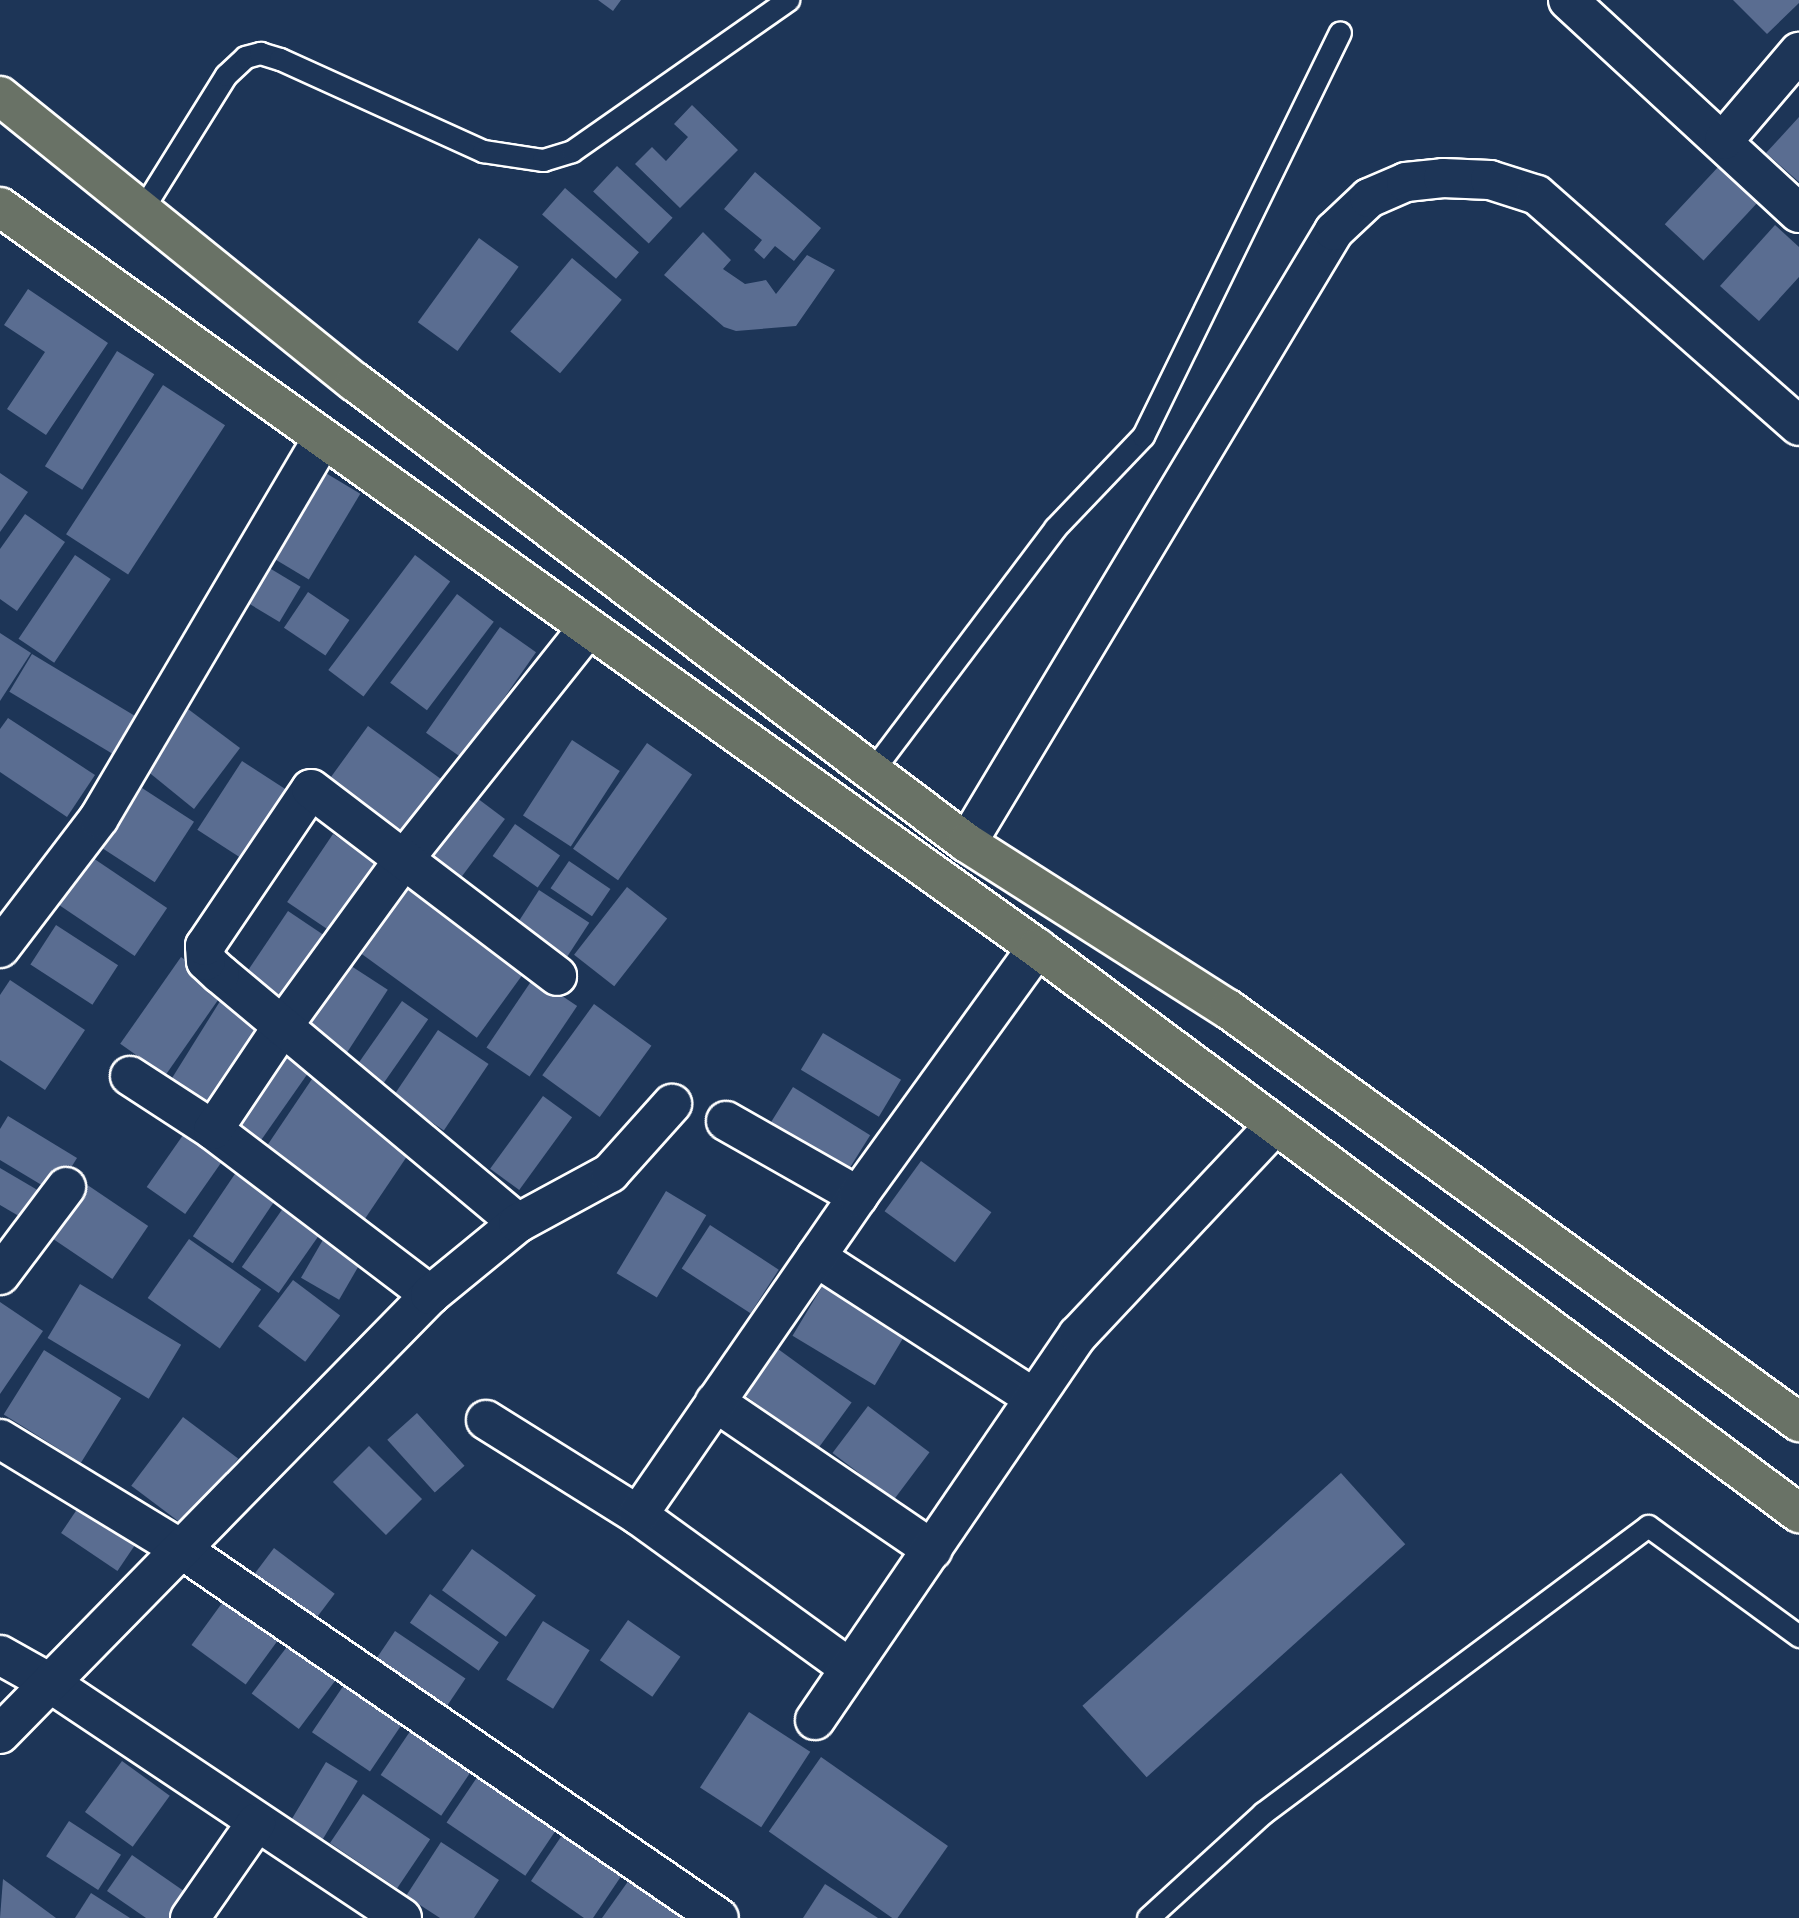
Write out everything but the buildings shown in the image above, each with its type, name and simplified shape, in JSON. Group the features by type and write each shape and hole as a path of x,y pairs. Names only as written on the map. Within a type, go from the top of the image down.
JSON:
{"main road":[{"path":"0,96 140,213 355,382 967,843 1228,1009 1799,1422"},
{"path":"0,206 587,629 1037,948 1799,1513"}],"street":[{"path":"1567,0 1724,140 1799,213"},
{"path":"1724,140 1799,52"},
{"path":"967,843 1334,231 1369,198 1406,182 1443,178 1490,180 1537,195 1799,426"},
{"path":"0,948 99,818 322,439"},
{"path":"213,1130 282,1027 405,858 587,629"},
{"path":"518,1223 206,961 205,946 311,789 557,976"},
{"path":"638,1515 858,1196 1037,948"},
{"path":"130,1076 213,1130 430,1295"},
{"path":"0,1734 430,1295 518,1223 610,1173 672,1104"},
{"path":"726,1121 858,1196"},
{"path":"815,1720 933,1550 1032,1397 1078,1335 1274,1126"},
{"path":"0,1275 66,1187"},
{"path":"816,1256 1032,1397"},
{"path":"715,1402 933,1550"},
{"path":"486,1420 638,1515 849,1668"},
{"path":"0,1439 181,1549 719,1918"},
{"path":"0,1654 50,1683 402,1918"},
{"path":"190,1918 256,1823"}],"lane":[{"path":"140,213 226,75 245,57 260,52 483,151 543,160 572,151 788,0"},
{"path":"872,771 1055,528 1143,436 1340,32"},
{"path":"1148,1918 1263,1814 1648,1526 1799,1636"}]}
